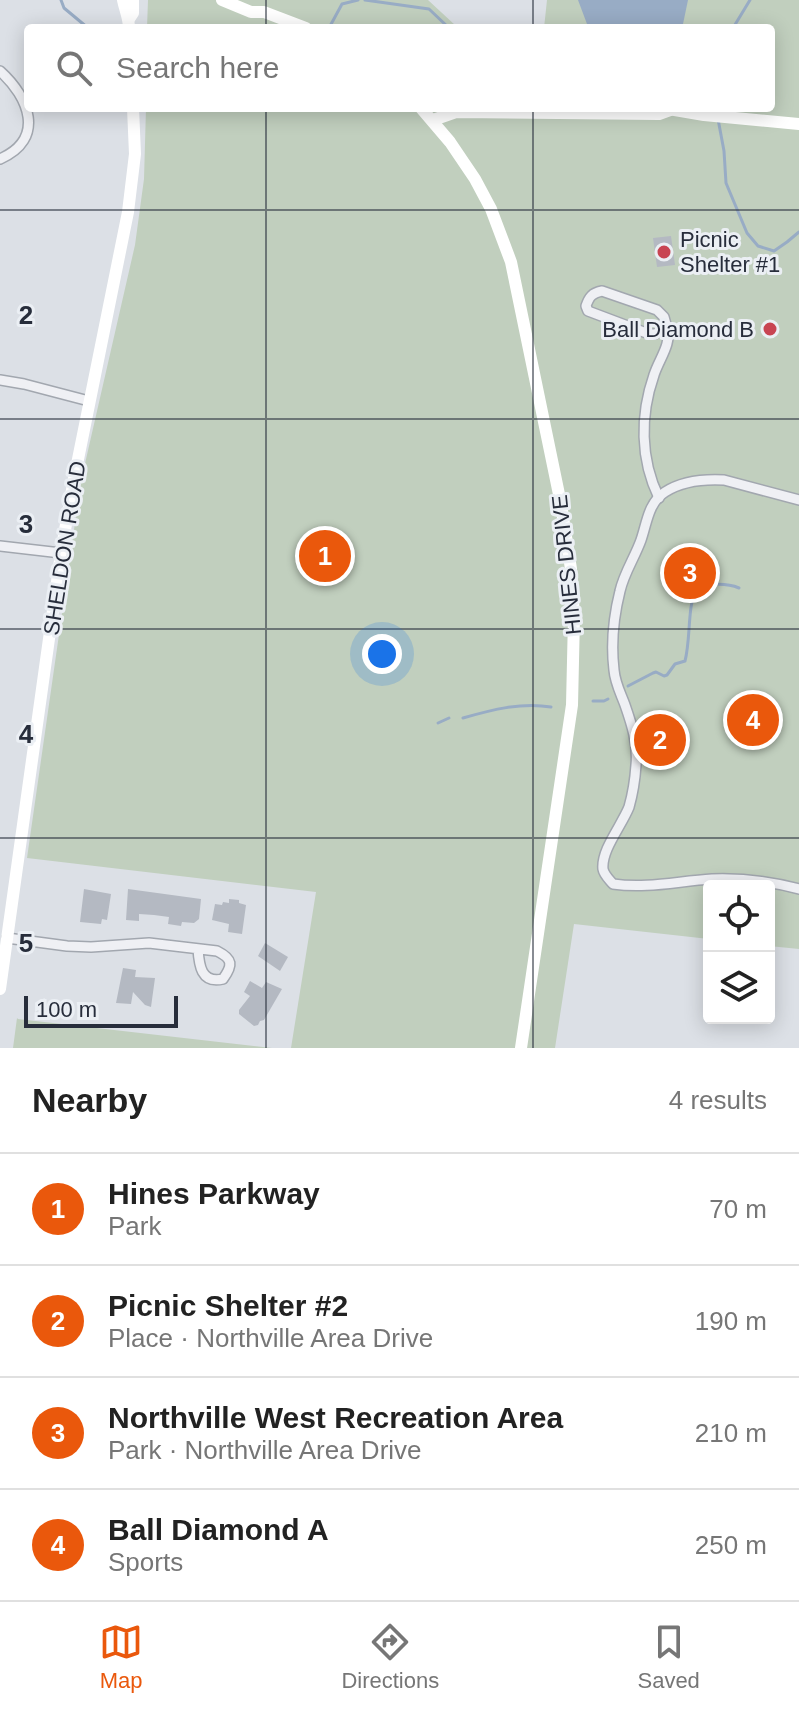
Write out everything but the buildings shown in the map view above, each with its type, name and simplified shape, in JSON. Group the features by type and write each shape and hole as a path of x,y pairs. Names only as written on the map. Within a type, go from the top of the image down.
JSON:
{"street":[{"path":"222,0 251,12 264,12"},
{"path":"249,0 264,12 295,24"},
{"path":"0,71 24,102"},
{"path":"0,159 11,153 24,139 28,112"},
{"name":"SHELDON ROAD","path":"0,989 61,553 128,212 135,154 133,112"},
{"name":"HINES DRIVE","path":"425,112 461,157 484,194 511,262 558,488 571,569 572,705 521,1048"},
{"path":"433,120 456,112 662,112"},
{"path":"685,112 799,124"},
{"path":"659,498 650,480 644,432 648,393 670,337 664,317 657,310 602,291 594,292 588,299 588,311 595,315 649,334 667,328"},
{"path":"0,380 89,401"},
{"path":"799,500 724,480 713,480 679,486 663,493 652,504 640,544 620,590 614,634 614,670 634,734 637,759 635,787 628,809 605,855 604,872 613,884 631,887 745,879 799,889"},
{"path":"0,546 61,553"},
{"path":"7,938 67,946 149,943 198,949"}],"green space":[{"path":"148,0 428,0 454,24 147,24"},
{"path":"547,0 799,0 799,949 775,947 775,880 703,880 703,938 574,924 555,1048 291,1048 316,892 27,858 81,481 135,245 144,179 146,112 775,112 775,24 544,24"},
{"path":"18,1019 272,1048 13,1048"}],"water":[{"path":"578,0 688,0 683,24 587,24"}],"waterway":[{"path":"61,0 64,8 83,24"},
{"path":"331,24 342,4 358,0"},
{"path":"365,0 429,9 445,24"},
{"path":"735,24 750,0"},
{"path":"718,119 726,183 747,233 758,246 774,251 799,232"},
{"path":"628,686 656,672 667,675 675,664 685,661 691,605 696,589 717,584 739,588"},
{"path":"593,701 608,699"},
{"path":"463,718 517,706 551,707"},
{"path":"438,723 449,718"}],"place":[{"name":"Picnic Shelter #1","path":"664,252"},
{"name":"Ball Diamond B","path":"770,329"},
{"name":"Hines Parkway","path":"325,556"},
{"name":"Northville West Recreation Area","path":"690,573"},
{"name":"Ball Diamond A","path":"753,720"},
{"name":"Picnic Shelter #2","path":"660,740"}]}
